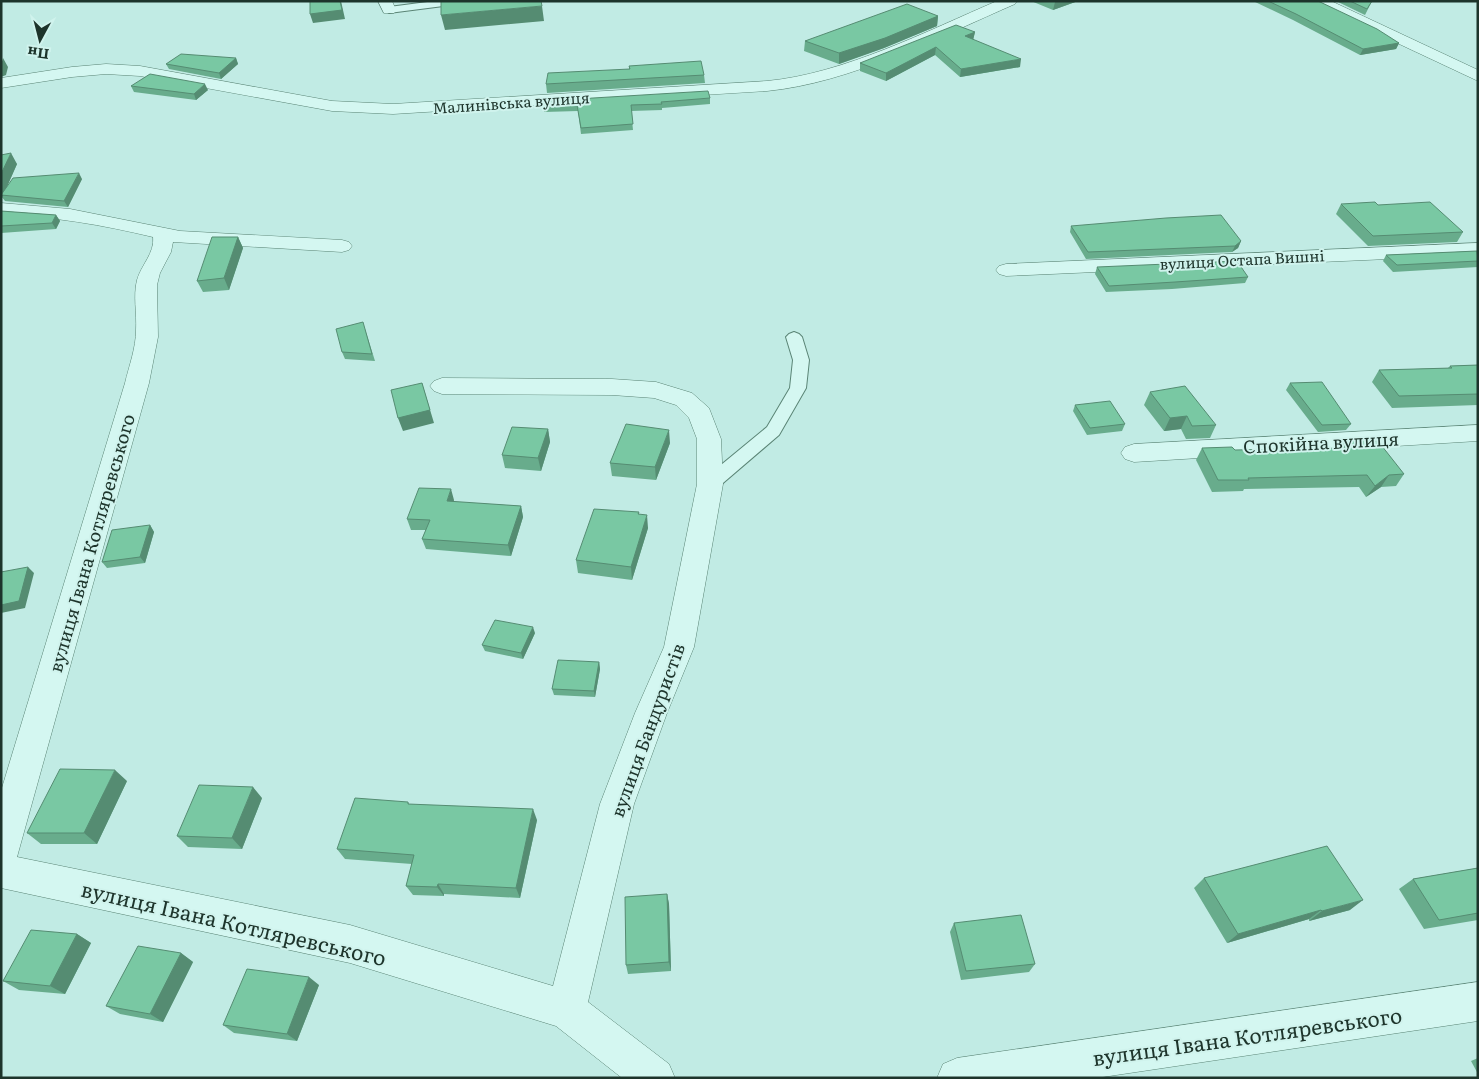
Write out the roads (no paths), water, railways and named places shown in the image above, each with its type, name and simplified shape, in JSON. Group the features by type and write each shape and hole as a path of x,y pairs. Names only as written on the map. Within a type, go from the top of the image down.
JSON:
{"street":[{"name":"Малинівська вулиця","path":"1,83 72,72 106,69 140,71 332,106 385,109 764,86 821,76 858,64 1010,1"},
{"path":"1319,1 1478,76"},
{"path":"1,210 50,213 140,228 162,235 342,246"},
{"name":"вулиця Івана Котляревського","path":"1,850 137,383 147,336 144,298 148,276 164,240 162,235"},
{"name":"вулиця Остапа Вишні","path":"1006,270 1478,249"},
{"name":"вулиця Бандуристів","path":"442,386 612,387 656,390 684,399 700,414 709,440 710,484 679,647 651,713 617,804 567,1010"},
{"name":"Спокійна вулиця","path":"1134,453 1478,433"},
{"name":"вулиця Івана Котляревського","path":"1,860 5,872 350,944 567,1010 655,1078"},
{"name":"вулиця Івана Котляревського","path":"957,1078 1478,1000"}],"lane":[{"path":"387,6 459,1"},
{"path":"710,484 772,430 798,388 801,360 794,337"}]}
